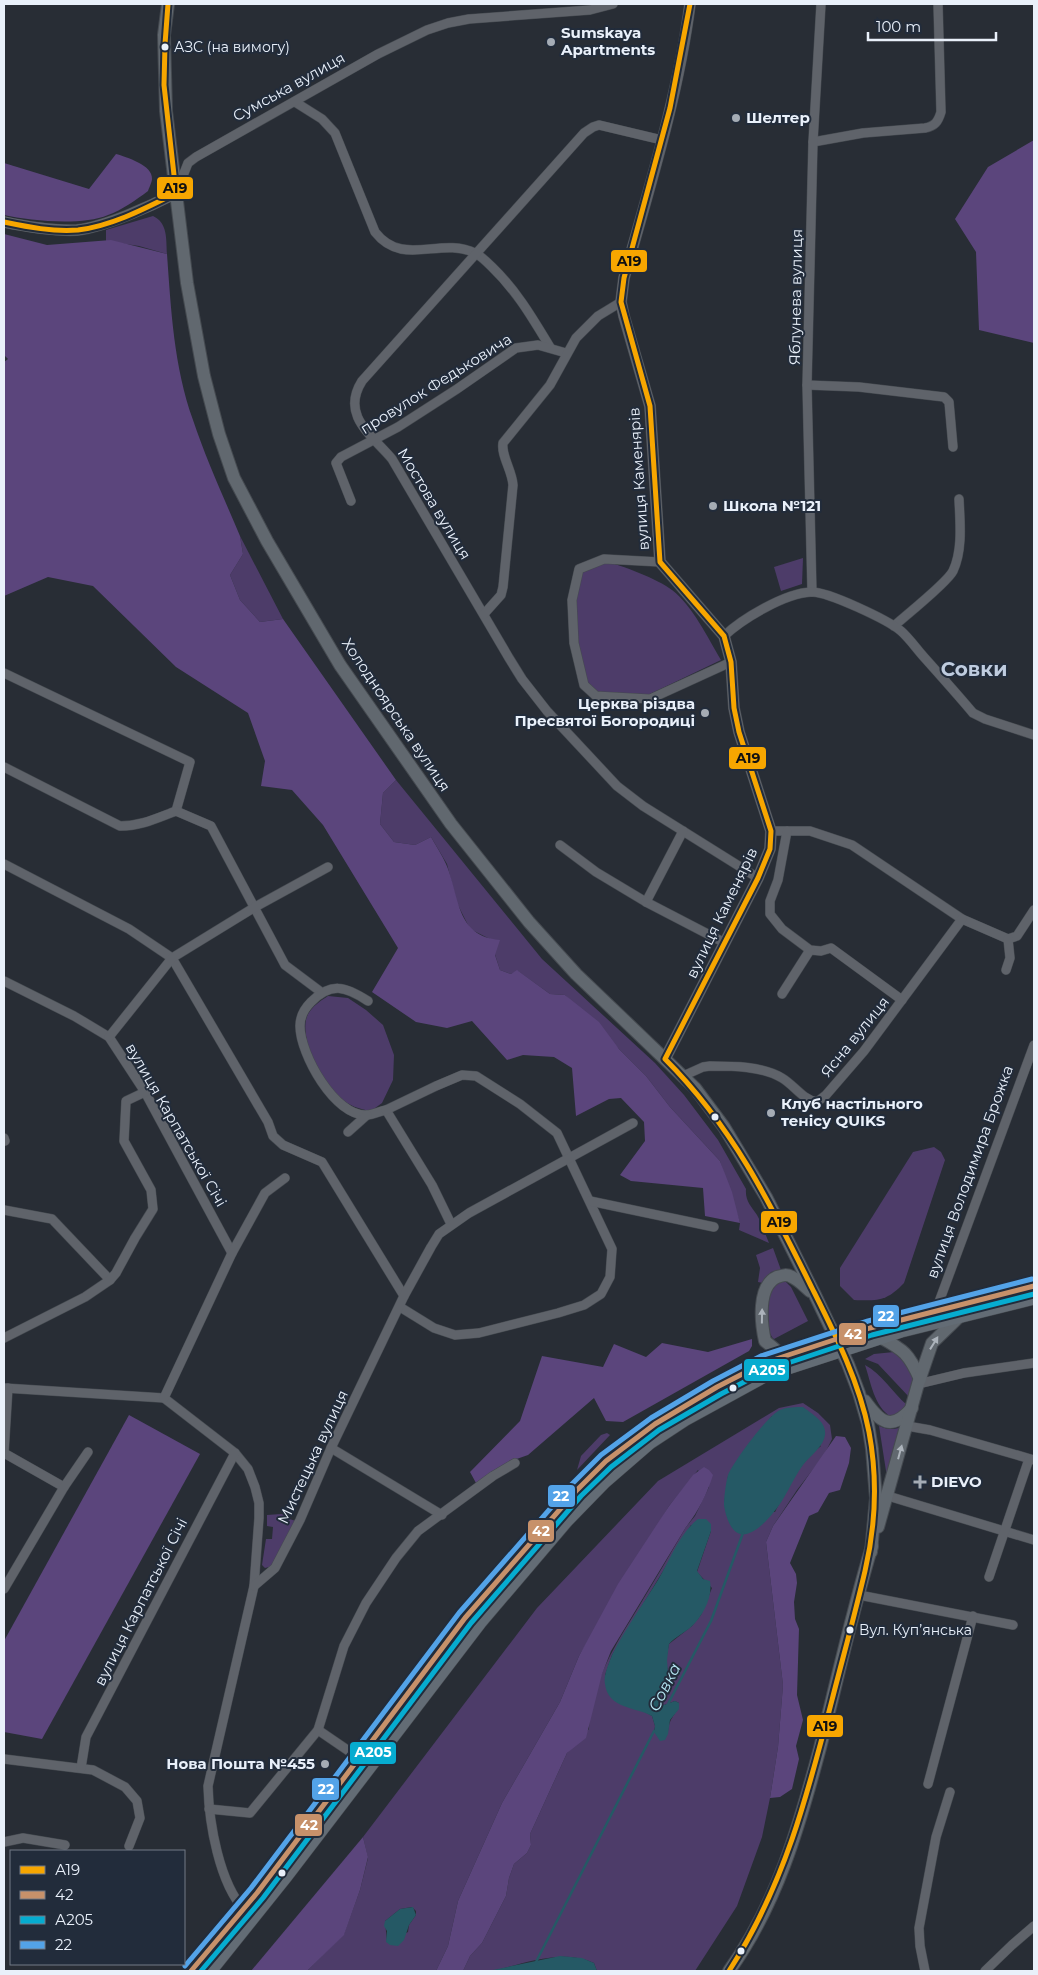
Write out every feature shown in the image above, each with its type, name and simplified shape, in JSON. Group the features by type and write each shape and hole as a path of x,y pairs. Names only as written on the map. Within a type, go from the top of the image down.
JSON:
{"main road":[{"name":"Холодноярська вулиця","path":"168,4 164,35 166,110 192,310 206,386 219,434 234,478 267,541 340,665 451,824 529,922 576,974 695,1088 724,1127 766,1197 838,1345"},
{"path":"783,1356 765,1341 762,1318 765,1289 770,1280 784,1275 793,1277 815,1296"},
{"path":"191,1971 248,1913 480,1621 566,1520 604,1481 650,1442 684,1419 766,1374 838,1345 936,1310 1034,1286"},
{"path":"208,1971 359,1758 465,1618 576,1491 606,1461 655,1424 764,1363 783,1356 880,1337 1034,1298"},
{"path":"729,1971 760,1921 774,1892 805,1805 870,1552 888,1496 919,1381 932,1343 962,1315"},
{"path":"880,1337 906,1353 912,1361 919,1381"},
{"path":"838,1345 859,1392 875,1416 883,1421 893,1423 903,1418 912,1408"},
{"path":"859,1392 869,1432 876,1498 870,1552"}],"street":[{"name":"Сумська вулиця","path":"176,193 188,163 196,157 407,39 448,22 490,17 544,15 613,4"},
{"name":"вулиця Каменярів","path":"665,1059 758,878 770,849 771,831 739,732 734,708 731,662 724,636 660,562 650,406 621,302 624,278 674,92 690,4"},
{"name":"Яблунева вулиця","path":"812,592 807,385 814,142 821,4"},
{"path":"814,142 863,133 925,128 933,126 939,121 941,112 938,4"},
{"path":"295,102 322,119 335,133 375,232 381,240 398,249 422,250 450,247 476,253 506,281 531,314 550,348"},
{"name":"Мостова вулиця","path":"662,140 599,126 592,127 584,133 358,387 354,403 361,425 368,435 392,459 522,679 547,711 592,761 618,786 643,806 758,878"},
{"path":"4,222 53,230 79,230 118,218 176,193"},
{"path":"484,614 502,595 503,587 513,485 511,471 502,448 502,443 550,385 566,353 585,327 598,316 621,302"},
{"name":"провулок Федьковича","path":"351,500 338,467 338,460 375,440 457,389 516,348 528,345 550,348 566,353"},
{"path":"807,385 859,387 944,398 949,402 953,447"},
{"path":"894,626 952,573 957,560 960,529 959,499"},
{"path":"660,562 604,559 578,569 572,600 574,643 584,685 596,696 650,699 731,662"},
{"path":"724,636 753,615 784,599 812,592 822,593 867,612 901,631 973,713 985,719 1034,735"},
{"path":"4,673 190,762 176,811"},
{"path":"4,767 120,826 147,823 176,811 211,826 285,965 321,992"},
{"path":"646,902 683,831"},
{"path":"771,831 810,831 852,845 962,919 1008,940 1018,936 1034,910"},
{"path":"787,831 778,880 770,901 770,914 774,922 810,950 821,951 831,948 902,1000"},
{"path":"560,845 596,872 646,902 725,943"},
{"path":"4,864 129,929 172,958 268,1122 273,1136 282,1145 322,1162 404,1296"},
{"path":"109,1037 172,958 255,907 328,867"},
{"name":"Ясна вулиця","path":"683,1076 703,1066 762,1071 782,1078 807,1098 817,1102 864,1051 962,919"},
{"path":"1006,970 1010,958 1008,940"},
{"path":"782,994 810,950"},
{"name":"вулиця Карпатської Січі","path":"4,981 74,1016 109,1037 145,1092 232,1254"},
{"path":"367,1115 345,1108 329,1093 303,1045 300,1026 301,1016 306,1007 321,992 335,987 346,989 368,1001"},
{"name":"вулиця Володимира Брожка","path":"936,1310 1034,1045"},
{"path":"348,1132 367,1115 386,1110 462,1075 476,1076 520,1104 558,1133 612,1249 610,1277 601,1294 584,1305 466,1336 455,1335 434,1328 400,1308"},
{"path":"4,1338 85,1297 110,1280 116,1273 153,1209 151,1190 124,1141 126,1101 145,1092"},
{"path":"386,1110 432,1185 451,1224"},
{"name":"Мистецька вулиця","path":"254,1586 275,1568 300,1520 331,1448 400,1308 404,1296 439,1234 451,1224 633,1123"},
{"path":"164,1398 232,1254 265,1193 285,1178"},
{"path":"590,1201 714,1227"},
{"path":"4,1210 52,1219 110,1280"},
{"path":"919,1381 1034,1363"},
{"path":"64,1487 4,1453 6,1388 164,1398 235,1453 248,1469 255,1487 260,1518 254,1586 208,1786 209,1809 216,1850 236,1900 248,1913"},
{"path":"907,1426 930,1430 1032,1460 1003,1531 988,1577"},
{"path":"331,1448 442,1515"},
{"path":"4,1589 64,1487 88,1452"},
{"name":"вулиця Карпатської Січі","path":"81,1768 86,1737 235,1453"},
{"path":"209,1809 250,1813 318,1730 344,1646 366,1603 396,1558 418,1531 493,1476 515,1463"},
{"path":"888,1496 1034,1540"},
{"path":"859,1595 1013,1625"},
{"path":"928,1784 973,1616"},
{"path":"318,1730 359,1758"},
{"path":"4,1759 93,1770 125,1787 138,1801 140,1818 130,1846"},
{"path":"926,1971 920,1946 920,1928 936,1837 950,1792"},
{"path":"4,1842 23,1838 65,1845"},
{"path":"985,1971 1012,1944 1034,1926"}],"shaded area":[{"path":"1034,140 1034,343 979,330 976,252 955,219 988,167"},
{"path":"116,154 144,166 151,174 152,179 148,191 118,210 97,218 71,221 42,221 4,215 4,163 89,189"},
{"path":"153,216 164,227 167,254 139,246 106,241 106,230"},
{"path":"4,234 47,245 111,240 167,254 174,338 181,380 193,420 240,536 243,554 230,575 240,600 260,622 283,619 396,780 383,793 380,824 394,842 415,845 431,837 446,864 457,901 467,923 485,937 500,940 495,955 500,970 511,974 517,970 550,994 565,995 599,1022 619,1049 646,1076 670,1107 720,1161 732,1192 740,1223 705,1216 703,1188 631,1181 620,1175 645,1141 644,1122 621,1098 609,1099 576,1116 572,1068 554,1057 523,1055 507,1060 472,1021 447,1028 416,1022 372,992 398,948 323,825 292,790 261,786 265,761 248,713 176,667 93,586 48,577 4,596 4,362 8,359 4,355"},
{"path":"240,536 283,619 260,622 240,600 230,575 243,554"},
{"path":"803,558 802,584 781,591 774,567"},
{"path":"604,561 658,581 672,590 693,613 721,660 648,695 597,693 586,685 577,644 574,600 580,571"},
{"path":"396,780 542,959 655,1063 684,1095 718,1140 746,1189 747,1200 759,1218 769,1243 739,1230 740,1223 720,1161 670,1107 646,1076 565,995 550,994 518,971 511,974 500,970 490,939 470,929 457,903 447,864 431,837 415,845 394,842 380,824 383,793"},
{"path":"328,996 348,998 383,1025 394,1055 393,1080 382,1103 371,1111 354,1107 332,1090 319,1070 308,1046 305,1023 308,1014 319,1002"},
{"path":"934,1147 941,1152 945,1160 904,1283 882,1299 854,1300 840,1286 840,1268 913,1152"},
{"path":"773,1248 781,1270 771,1272 763,1283 758,1282 760,1268 756,1255"},
{"path":"784,1280 791,1287 808,1321 774,1339 769,1330 768,1323 767,1309 769,1296 771,1288 776,1282"},
{"path":"752,1339 752,1346 749,1351 623,1422 606,1421 594,1398 528,1455 511,1461 476,1483 470,1472 520,1421 542,1356 603,1367 614,1344 646,1357 662,1343 708,1352"},
{"path":"899,1353 914,1374 910,1398 878,1364 865,1359 874,1354"},
{"path":"865,1365 882,1378 907,1405 906,1409 891,1417 885,1412 874,1394"},
{"path":"803,1403 818,1413 830,1425 832,1439 824,1455 797,1490 773,1526 766,1542 783,1685 778,1747 770,1798 762,1837 737,1906 695,1971 597,1971 594,1963 569,1957 556,1957 530,1961 491,1971 463,1971 470,1956 482,1943 506,1896 514,1864 527,1853 531,1845 530,1834 567,1753 589,1729 594,1695 615,1647 686,1527 695,1516 709,1487 698,1470 669,1506 579,1656 560,1702 502,1803 458,1901 448,1946 436,1971 307,1971 344,1934 360,1890 368,1858 363,1837 537,1608 658,1481 779,1408","holes":["772,1416 821,1446 800,1468 775,1512 724,1505 728,1476 748,1445","691,1525 711,1531 697,1572 712,1588 701,1615 692,1626 669,1644 666,1660 668,1673 661,1691 660,1704 664,1705 675,1701 679,1703 668,1728 668,1734 654,1732 655,1726 652,1716 643,1711 605,1675 612,1655","412,1907 416,1911 416,1915 409,1925 408,1932 387,1942 385,1921 400,1909"]},
{"path":"129,1415 200,1454 42,1739 4,1732 4,1641"},
{"path":"879,1426 891,1429 904,1426 887,1494 886,1471"},
{"path":"607,1433 610,1435 577,1470 581,1456 601,1435"},
{"path":"836,1436 845,1437 851,1448 849,1463 840,1490 829,1493 818,1512 809,1516 790,1563 796,1574 797,1583 794,1602 795,1619 799,1629 797,1695 803,1720 796,1746 799,1759 792,1789 780,1797 770,1798 778,1747 783,1685 766,1542 773,1526"},
{"path":"704,1467 713,1475 705,1496 611,1651 602,1674 586,1738 567,1753 530,1834 531,1845 527,1853 514,1864 506,1896 482,1943 470,1956 463,1971 436,1971 448,1946 458,1901 502,1803 560,1702 579,1656 618,1584 669,1506 693,1475"},
{"path":"267,1515 286,1515 286,1518 296,1521 273,1566 265,1568 262,1565 266,1539 272,1539 273,1527 267,1526"},
{"path":"363,1837 368,1857 360,1890 344,1935 307,1971 251,1971"}],"water":[{"path":"803,1407 824,1426 825,1435 822,1443 803,1465 781,1502 766,1521 746,1534 736,1532 729,1523 724,1505 727,1478 731,1468 752,1439 775,1414 785,1408"},
{"path":"698,1519 706,1519 711,1524 711,1531 697,1571 703,1579 710,1581 710,1593 703,1612 695,1623 669,1644 668,1673 661,1691 660,1704 664,1705 675,1701 679,1703 679,1709 670,1720 665,1740 660,1741 654,1732 655,1726 652,1716 617,1703 607,1692 605,1677 612,1655 623,1636 685,1532"},
{"path":"413,1907 416,1915 409,1925 404,1940 398,1946 390,1945 386,1942 387,1931 384,1926 385,1921 400,1909"},
{"path":"560,1956 582,1958 594,1963 597,1971 488,1971"}],"waterway":[{"name":"Совка","path":"667,1706 711,1621 743,1533"},
{"name":"Совка","path":"536,1962 654,1731"}],"transit line":[{"name":"А19","path":"4,222 50,230 91,228 128,216 176,193 164,85 168,4"},
{"name":"А19","path":"690,4 670,108 624,278 621,302 650,406 660,562 724,636 731,662 734,708 739,732 771,831 770,849 758,878 665,1059 711,1112 748,1167 781,1226 821,1305 853,1376 865,1413 872,1450 875,1485 869,1554 823,1736 803,1806 792,1840 765,1906 729,1971"},
{"name":"22","path":"185,1966 251,1888 459,1613 570,1486 601,1455 651,1418 713,1381 761,1356 868,1321 1032,1279"},
{"name":"42","path":"191,1971 257,1893 465,1618 576,1491 606,1461 655,1424 717,1387 764,1363 870,1328 1034,1286"},
{"name":"А205","path":"201,1971 263,1898 471,1623 581,1496 611,1467 659,1430 767,1370 872,1335 1034,1294"}],"place":[{"name":"Sumskaya Apartments","path":"551,42"},
{"name":"АЗС (на вимогу)","path":"165,47"},
{"name":"Шелтер","path":"736,118"},
{"name":"Школа №121","path":"713,506"},
{"name":"Церква різдва Пресвятої Богородиці","path":"705,713"},
{"name":"Клуб настільного тенісу QUIKS","path":"771,1113"},
{"name":"DIEVO","path":"920,1482"},
{"name":"Вул. Куп’янська","path":"850,1630"},
{"name":"Нова Пошта №455","path":"325,1764"}],"district":[{"name":"Совки","path":"974,669"}]}
